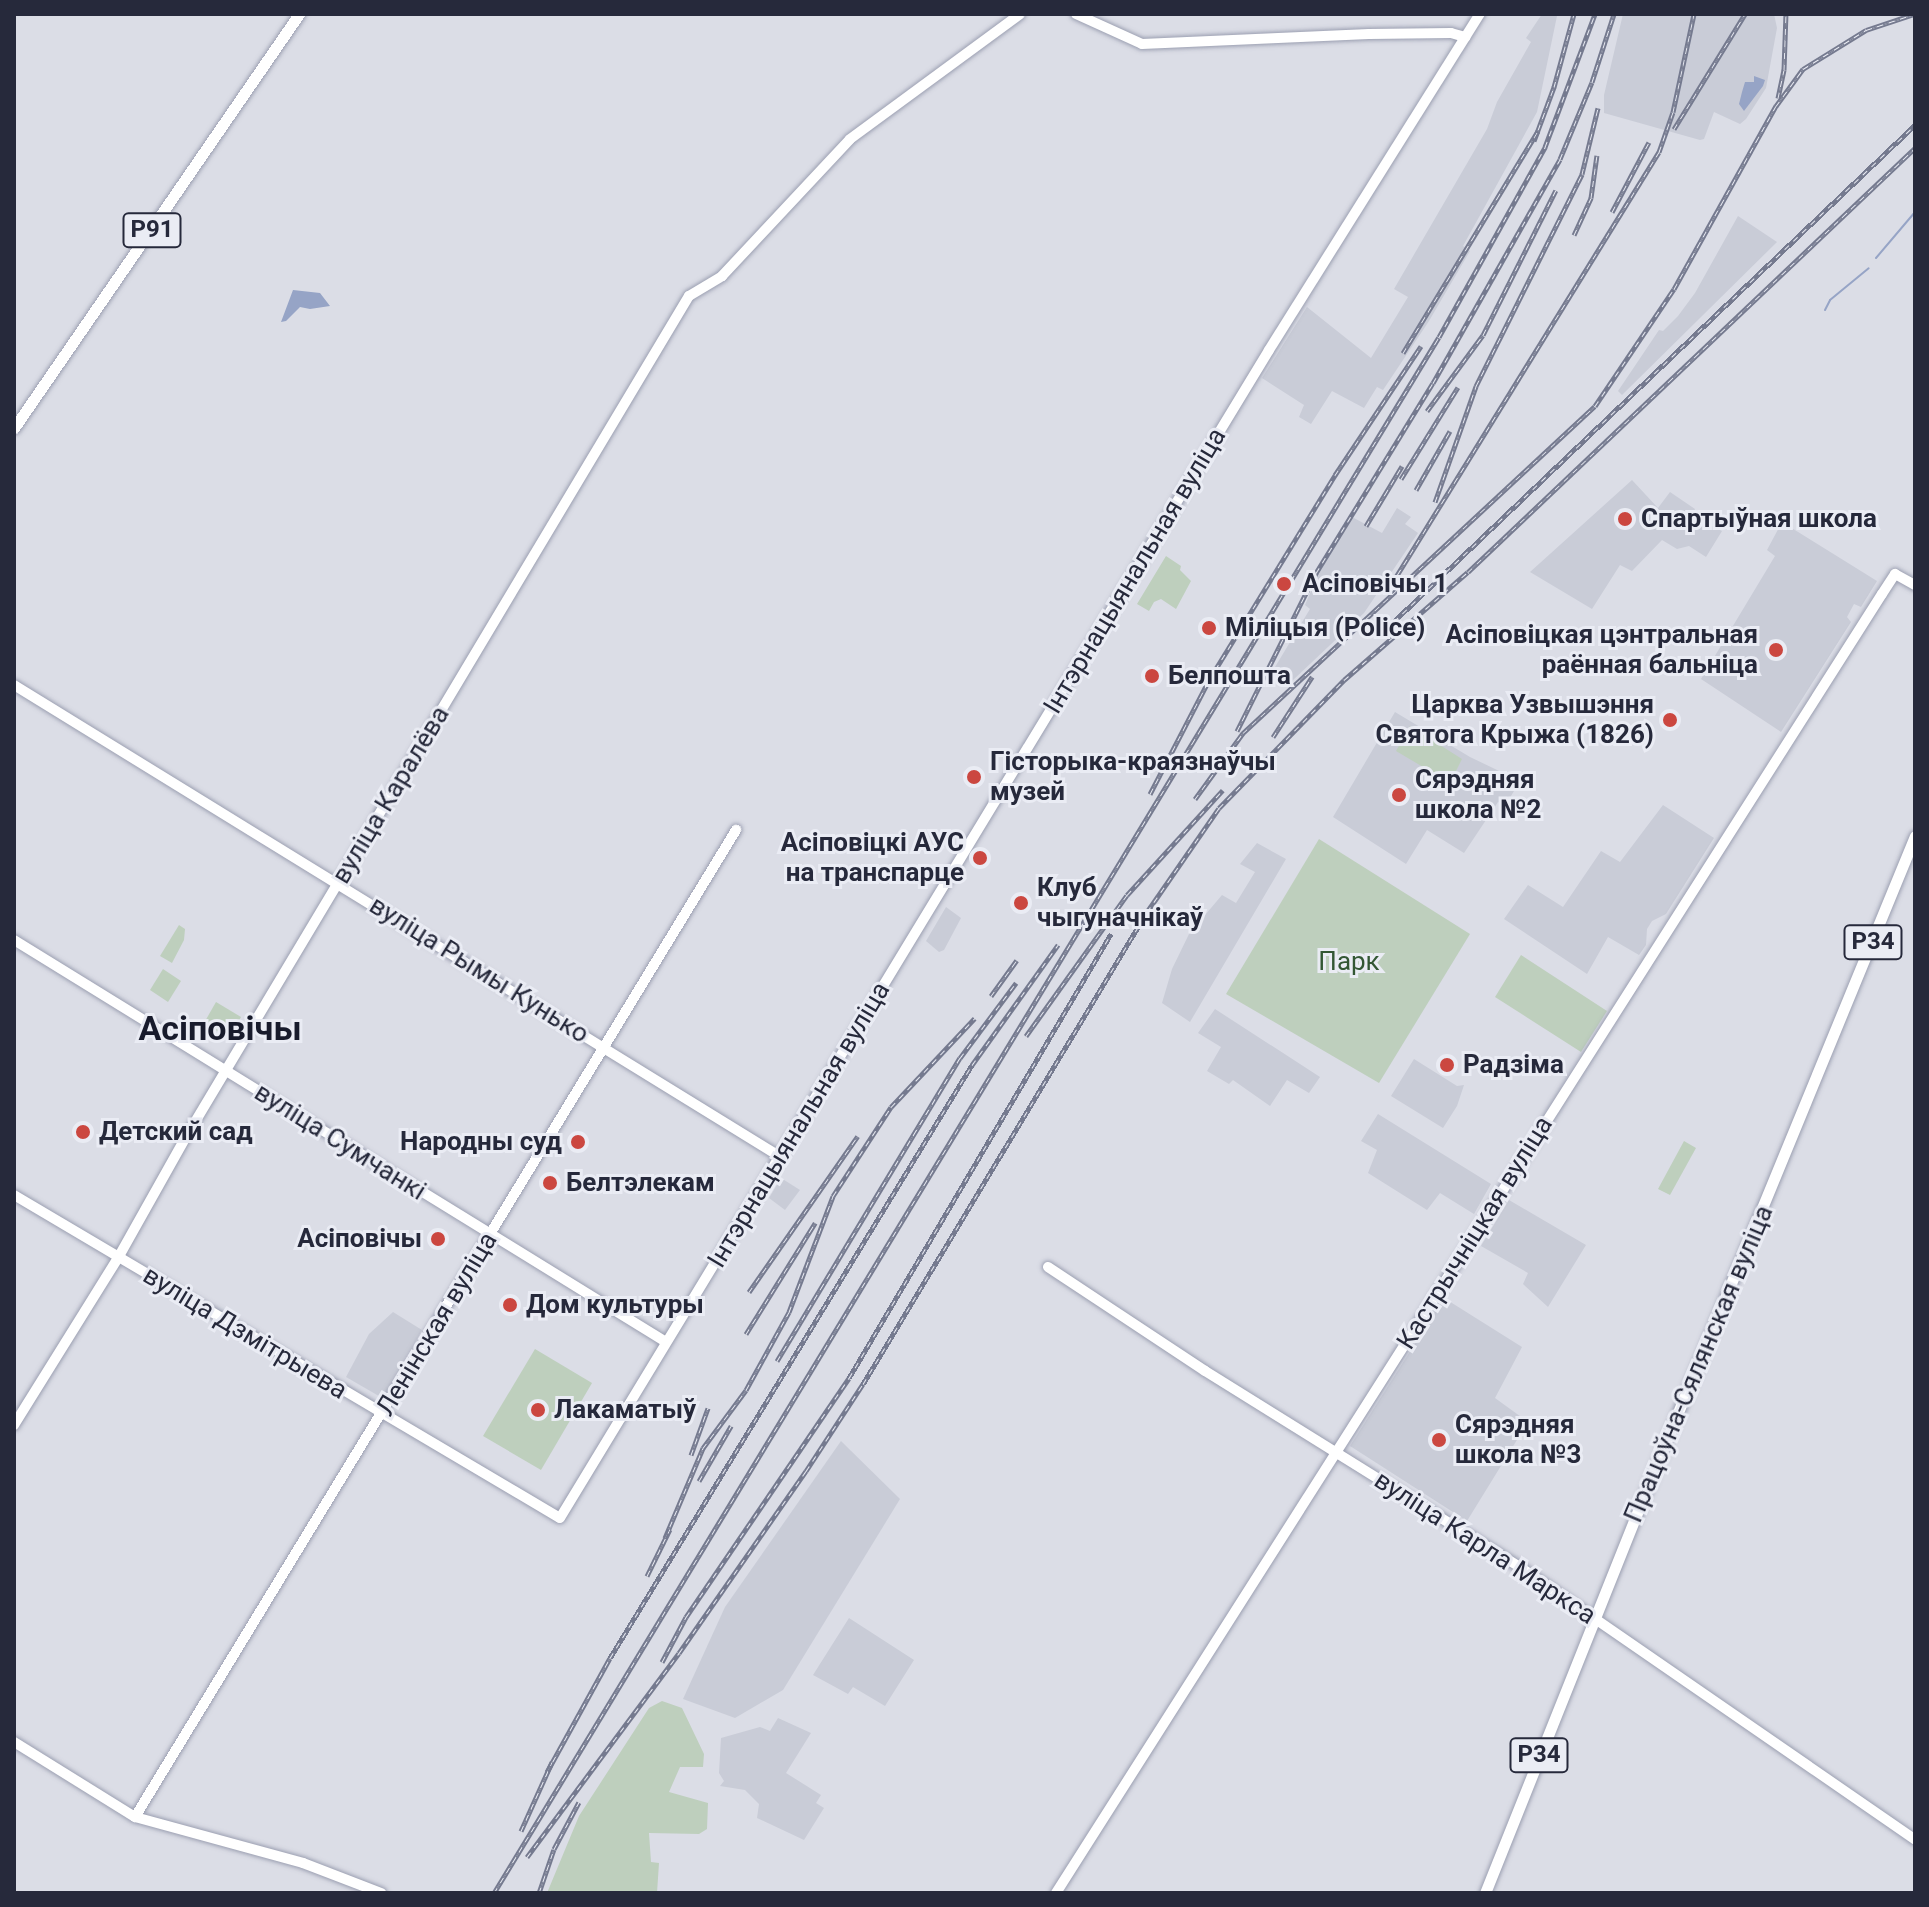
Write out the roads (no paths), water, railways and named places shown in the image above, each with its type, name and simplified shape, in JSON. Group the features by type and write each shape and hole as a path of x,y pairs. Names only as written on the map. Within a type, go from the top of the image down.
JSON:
{"main road":[{"name":"Р91","path":"14,428 299,14"},
{"name":"Працоўна-Сялянская вуліца","path":"1485,1893 1915,836"}],"street":[{"name":"вуліца Каралёва","path":"14,1425 118,1258 226,1071 689,296 722,276 797,192 863,130 1020,14"},
{"path":"1076,14 1142,44 1369,34 1451,33 1465,37"},
{"name":"Інтэрнацыянальная вуліца","path":"560,1518 1269,350 1480,14"},
{"name":"Кастрычніцкая вуліца","path":"1056,1893 1895,574 1915,585"},
{"name":"вуліца Рымы Кунько","path":"14,685 779,1156"},
{"name":"Ленінская вуліца","path":"135,1817 736,830"},
{"name":"вуліца Сумчанкі","path":"14,940 666,1342"},
{"name":"вуліца Дзмітрыева","path":"14,1195 560,1518"},
{"name":"вуліца Карла Маркса","path":"1048,1267 1595,1617 1915,1839"},
{"path":"14,1742 135,1817 278,1855 381,1893"}],"water":[{"path":"1754,76 1765,80 1744,111 1739,104 1742,92 1745,82 1754,82"},
{"path":"293,290 320,293 330,306 300,307 281,322"}],"waterway":[{"path":"1876,258 1915,212"},
{"path":"1825,310 1830,300 1869,268"}],"railway":[{"path":"1534,141 1554,87 1574,14"},
{"path":"494,1893 1439,337 1545,147 1595,14"},
{"path":"1237,731 1316,573 1433,383 1560,159 1592,82 1614,14"},
{"path":"1391,585 1659,152 1673,112 1694,14"},
{"path":"1674,129 1745,14"},
{"path":"1778,98 1784,70 1786,14"},
{"path":"1195,799 1243,733 1595,406 1674,289 1776,106 1803,69 1866,30 1914,14"},
{"path":"1435,502 1476,386 1582,174 1598,108"},
{"path":"1385,630 1915,125"},
{"path":"1403,353 1538,131"},
{"path":"1612,212 1649,142"},
{"path":"527,1857 679,1653 806,1471 863,1384 1147,912 1219,808 1344,680 1468,572 1915,148"},
{"path":"1574,235 1591,198 1597,155"},
{"path":"1427,411 1483,335 1556,190"},
{"path":"1150,794 1209,680 1335,475 1421,346"},
{"path":"1401,479 1458,387"},
{"path":"1416,490 1450,431"},
{"path":"1366,526 1402,466"},
{"path":"1273,737 1312,677"},
{"path":"1026,1036 1127,895 1223,790"},
{"path":"662,1662 686,1617 849,1378 1111,934"},
{"path":"547,1772 610,1658 972,1065 1058,945"},
{"path":"991,996 1017,960"},
{"path":"777,1361 960,1058 1016,983"},
{"path":"665,1538 703,1448 746,1390 789,1312 833,1196 891,1107 975,1018"},
{"path":"749,1292 858,1136"},
{"path":"746,1334 815,1223"},
{"path":"691,1455 708,1408"},
{"path":"699,1481 731,1426"},
{"path":"647,1576 670,1529"},
{"path":"521,1831 552,1762"},
{"path":"539,1893 554,1849 579,1802"}],"place":[{"name":"Спартыўная школа","path":"1625,519"},
{"name":"Асіповічы 1","path":"1284,584"},
{"name":"Міліцыя (Police)","path":"1209,628"},
{"name":"Асіповіцкая цэнтральная раённая бальніца","path":"1776,650"},
{"name":"Белпошта","path":"1152,676"},
{"name":"Царква Узвышэння Святога Крыжа (1826)","path":"1670,720"},
{"name":"Гісторыка-краязнаўчы музей","path":"974,777"},
{"name":"Сярэдняя школа №2","path":"1399,795"},
{"name":"Асіповіцкі АУС на транспарце","path":"980,858"},
{"name":"Клуб чыгуначнікаў","path":"1021,903"},
{"name":"Радзіма","path":"1447,1065"},
{"name":"Детский сад","path":"83,1132"},
{"name":"Народны суд","path":"578,1142"},
{"name":"Белтэлекам","path":"550,1183"},
{"name":"Асіповічы","path":"438,1239"},
{"name":"Дом культуры","path":"510,1305"},
{"name":"Лакаматыў","path":"538,1410"},
{"name":"Сярэдняя школа №3","path":"1439,1440"}],"district":[{"name":"Асіповічы","path":"220,1029"}],"park label":[{"name":"Парк","path":"1349,962"}]}
